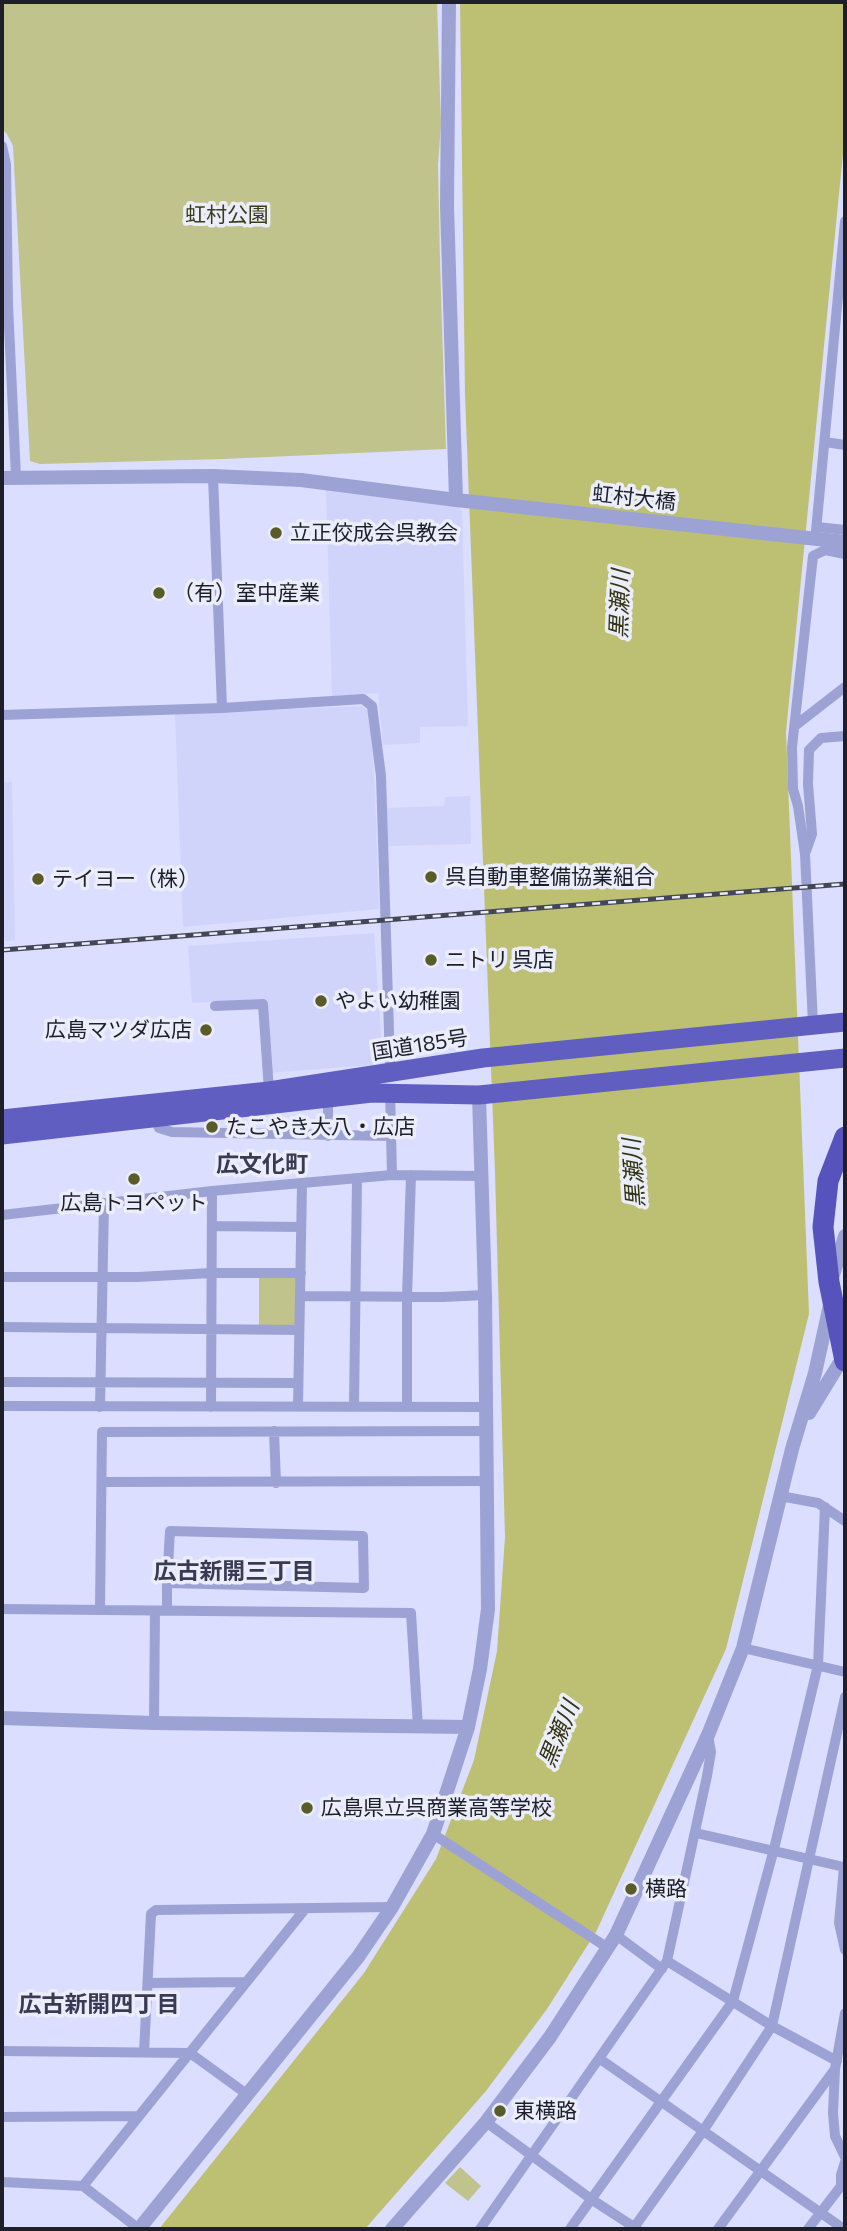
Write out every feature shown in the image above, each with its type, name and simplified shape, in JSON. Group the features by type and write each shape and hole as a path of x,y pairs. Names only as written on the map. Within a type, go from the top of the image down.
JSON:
{"highway":[{"name":"国道185号","path":"2,1135 328,1098 484,1058 845,1022"},
{"name":"国道185号","path":"2,1119 269,1091 389,1083 457,1096 482,1095 845,1058"},
{"path":"842,1362 823,1227 828,1181 845,1137"},
{"path":"845,1166 836,1207 836,1248 845,1312"}],"street":[{"path":"449,2 447,205 456,500"},
{"path":"2,146 6,164 5,305 14,399 9,478"},
{"path":"808,1025 805,854 799,806 793,789 792,747 842,296 845,221"},
{"path":"2,400 14,399"},
{"path":"825,442 845,444"},
{"path":"213,476 222,708"},
{"name":"虹村大橋","path":"9,478 213,476 301,480 456,500 845,542"},
{"path":"814,540 845,530"},
{"path":"814,540 825,550 845,554"},
{"path":"796,725 845,687"},
{"path":"2,715 222,708 363,699 372,706 382,800 392,1175"},
{"path":"805,854 812,834 809,750 821,738 845,736"},
{"path":"215,1006 263,1003 269,1091"},
{"path":"2,2182 83,2186 139,2229 358,1957 436,1836 468,1727 480,1669 488,1609 482,1095"},
{"path":"328,1098 328,1136"},
{"path":"154,1118 159,1128 172,1132 392,1136"},
{"path":"2,1215 212,1191 392,1175 482,1176"},
{"path":"407,1406 411,1175"},
{"path":"354,1406 357,1179"},
{"path":"299,1406 302,1184"},
{"path":"211,1407 212,1191"},
{"path":"100,1406 104,1203"},
{"path":"213,1226 301,1227"},
{"path":"393,2229 486,2122 550,2037 604,1945 616,1934 708,1735 743,1648 792,1449 815,1373 826,1325 833,1272 845,1236"},
{"path":"2,1277 301,1273"},
{"path":"301,1296 485,1295"},
{"path":"2,1327 299,1330"},
{"path":"792,1449 813,1406 842,1362"},
{"path":"2,1382 298,1383"},
{"path":"2,1406 486,1407"},
{"path":"274,1431 276,1483"},
{"path":"100,1609 102,1432 487,1431"},
{"path":"102,1482 488,1481"},
{"path":"780,1496 808,1500 845,1521"},
{"path":"570,2229 733,2001 774,1850 817,1665 824,1507"},
{"path":"167,1583 364,1588 363,1535 170,1531 167,1583 167,1610"},
{"path":"2,1609 411,1613 418,1727"},
{"path":"154,1723 155,1611"},
{"path":"743,1648 845,1672"},
{"path":"486,2122 635,2229 772,2026 845,1697"},
{"path":"2,1718 468,1727"},
{"path":"480,2229 665,1965 696,1833 711,1752 708,1735"},
{"path":"696,1833 844,1867 839,1923 845,1950"},
{"path":"436,1836 604,1945"},
{"path":"144,2052 151,1914 156,1910 392,1907"},
{"path":"83,2186 305,1909"},
{"path":"616,1934 665,1965 733,2001 836,2065"},
{"path":"148,1983 245,1982"},
{"path":"808,2229 842,2189 845,2160 835,2136 833,2113 836,2065 844,2032 845,2012"},
{"path":"2,2051 190,2053 248,2095"},
{"path":"600,2059 845,2229"},
{"path":"718,2229 836,2065"},
{"path":"2,2117 138,2116"}],"shaded area":[{"path":"326,490 457,506 462,511 468,726 420,727 420,743 383,745 378,693 332,696"},
{"path":"361,706 369,711 375,788 379,909 183,927 175,714"},
{"path":"2,782 12,782 15,940 5,941 5,938 2,938"},
{"path":"470,796 471,844 388,846 387,808 444,806 445,797"},
{"name":"やよい幼稚園","path":"374,933 383,1064 268,1073 262,999 192,1003 188,946"}],"green space":[{"name":"虹村公園","path":"3,2 437,2 441,125 438,165 446,449 223,459 40,464 30,461 13,146 2,129"},
{"path":"259,1276 294,1276 297,1279 296,1323 293,1326 259,1326"},
{"path":"460,2167 481,2186 468,2201 445,2183"}],"water":[{"name":"黒瀬川","path":"460,2 845,2 845,133 786,732 809,1314 726,1649 596,1932 547,2009 486,2091 365,2229 159,2229 364,1973 436,1859 474,1760 497,1651 505,1537 495,1172 465,395"}],"railway":[{"path":"2,950 845,884"}],"place":[{"name":"立正佼成会呉教会","path":"276,533"},
{"name":"（有）室中産業","path":"159,593"},
{"name":"呉自動車整備協業組合","path":"431,877"},
{"name":"テイヨー（株）","path":"38,879"},
{"name":"ニトリ 呉店","path":"431,960"},
{"name":"やよい幼稚園","path":"321,1001"},
{"name":"広島マツダ広店","path":"206,1030"},
{"name":"たこやき大八・広店","path":"212,1127"},
{"name":"広島トヨペット","path":"134,1179"},
{"name":"広島県立呉商業高等学校","path":"307,1808"},
{"name":"横路","path":"631,1889"},
{"name":"東横路","path":"500,2111"}],"district":[{"name":"広文化町","path":"262,1164"},
{"name":"広古新開三丁目","path":"234,1571"},
{"name":"広古新開四丁目","path":"99,2004"}]}
